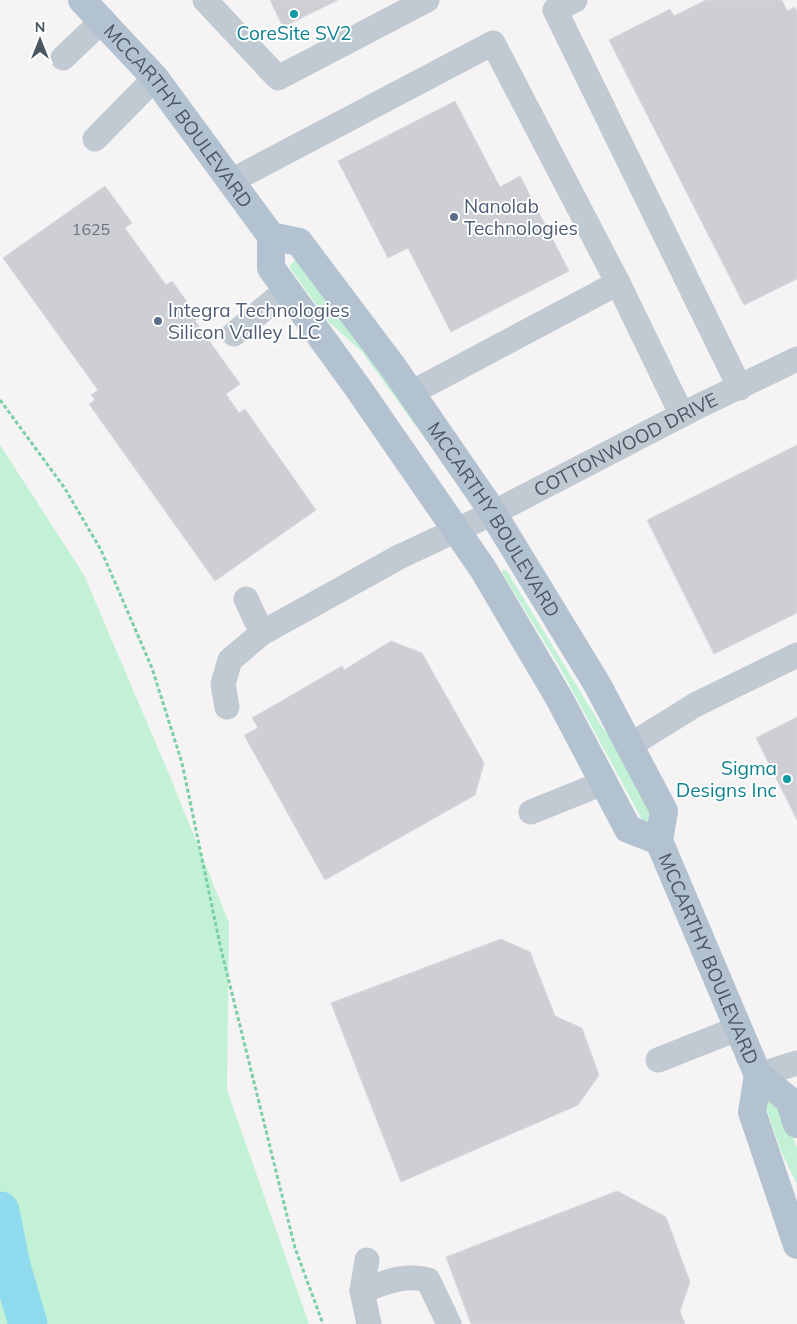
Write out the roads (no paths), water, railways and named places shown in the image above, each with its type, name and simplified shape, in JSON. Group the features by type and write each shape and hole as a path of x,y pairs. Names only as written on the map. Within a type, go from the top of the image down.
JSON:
{"main road":[{"name":"MCCARTHY BOULEVARD","path":"82,0 103,20 155,78 271,236 271,268 358,388 483,569 559,698 628,829 659,841"},
{"name":"MCCARTHY BOULEVARD","path":"271,236 299,242 411,393 493,512 597,684 664,811 659,841 758,1075 789,1100 797,1124"},
{"name":"MCCARTHY BOULEVARD","path":"758,1075 752,1112 797,1244"}],"street":[{"path":"205,0 278,78 427,0"},
{"path":"575,0 555,10 740,388"},
{"path":"63,58 103,20"},
{"path":"231,181 493,43 618,283 682,415"},
{"path":"95,139 155,78"},
{"path":"411,393 618,283"},
{"path":"234,334 286,290"},
{"name":"COTTONWOOD DRIVE","path":"227,707 222,684 230,660 262,633 398,557 493,512 682,415 797,359"},
{"path":"246,598 262,633"},
{"path":"629,746 695,705 797,654"},
{"path":"531,812 603,783"},
{"path":"658,1060 739,1028"},
{"path":"758,1075 797,1063"},
{"path":"367,1260 362,1291 370,1324"},
{"path":"362,1291 402,1278 415,1276 428,1280 449,1324"}],"waterway":[{"path":"0,1211 11,1266 28,1324"}],"place":[{"name":"CoreSite SV2","path":"294,14"},
{"name":"Nanolab Technologies","path":"454,217"},
{"name":"Integra Technologies Silicon Valley LLC","path":"158,321"},
{"name":"Sigma Designs Inc","path":"787,779"}]}
